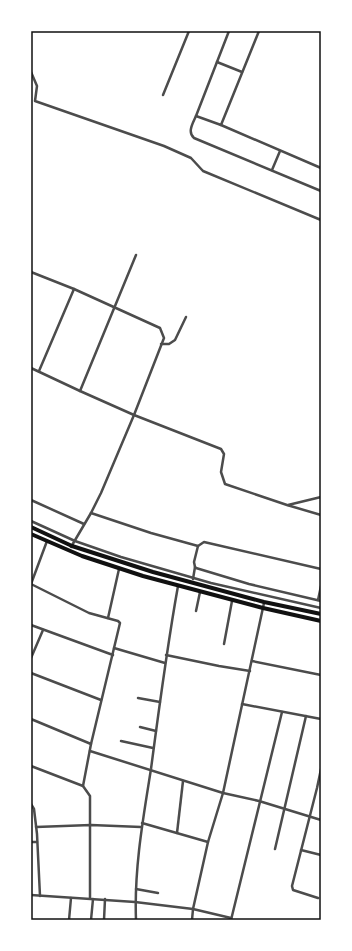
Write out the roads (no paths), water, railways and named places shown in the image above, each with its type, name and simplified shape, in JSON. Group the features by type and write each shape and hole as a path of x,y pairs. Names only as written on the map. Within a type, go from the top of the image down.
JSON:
{"highway":[{"path":"31,527 72,546 153,572 193,580 264,602 321,614"},
{"path":"31,534 69,551 119,569 232,601 321,621"}],"street":[{"path":"163,95 189,31"},
{"path":"229,31 190,131 192,137 321,191"},
{"path":"221,125 259,31"},
{"path":"217,62 242,72"},
{"path":"31,72 37,86 35,101 164,146 191,158 203,171 321,220"},
{"path":"31,83 35,80"},
{"path":"196,116 221,125 321,168"},
{"path":"272,170 280,150"},
{"path":"80,391 136,255"},
{"path":"31,272 74,289 160,328 164,338 134,415 91,513 69,551"},
{"path":"39,371 74,289"},
{"path":"161,344 169,344 175,340 186,317"},
{"path":"31,368 134,415 174,432 219,448 224,454 221,472 225,484 321,515"},
{"path":"287,505 321,497"},
{"path":"31,500 84,524"},
{"path":"91,513 151,533 198,546"},
{"path":"31,521 75,541 193,580 321,608"},
{"path":"47,541 31,584 89,613 118,620 120,624 101,700 83,786"},
{"path":"193,580 195,567 194,562 198,546 204,542 321,569"},
{"path":"195,567 249,584 320,600 321,586"},
{"path":"108,618 119,569"},
{"path":"136,920 135,902 141,827 166,655 178,586"},
{"path":"196,611 200,592"},
{"path":"224,644 232,601"},
{"path":"192,920 193,909 208,842 223,793 264,602"},
{"path":"31,625 113,655"},
{"path":"31,658 43,630"},
{"path":"114,648 165,663"},
{"path":"166,655 250,671"},
{"path":"252,661 321,675"},
{"path":"31,673 101,700"},
{"path":"138,698 160,702"},
{"path":"242,704 321,719"},
{"path":"31,895 135,902 193,909 231,919 282,712"},
{"path":"275,849 306,716"},
{"path":"31,719 91,744"},
{"path":"140,727 156,731"},
{"path":"121,741 153,748"},
{"path":"90,751 223,793 259,801 321,820"},
{"path":"31,766 83,786 90,796 91,920"},
{"path":"318,898 293,890 292,888 301,850 319,788 321,769"},
{"path":"177,833 183,781"},
{"path":"31,804 34,809 36,827 40,896"},
{"path":"142,823 208,842"},
{"path":"36,827 90,825 141,827"},
{"path":"31,842 37,842"},
{"path":"301,850 321,855"},
{"path":"136,889 158,893"},
{"path":"69,920 71,898"},
{"path":"104,920 105,899"}]}
